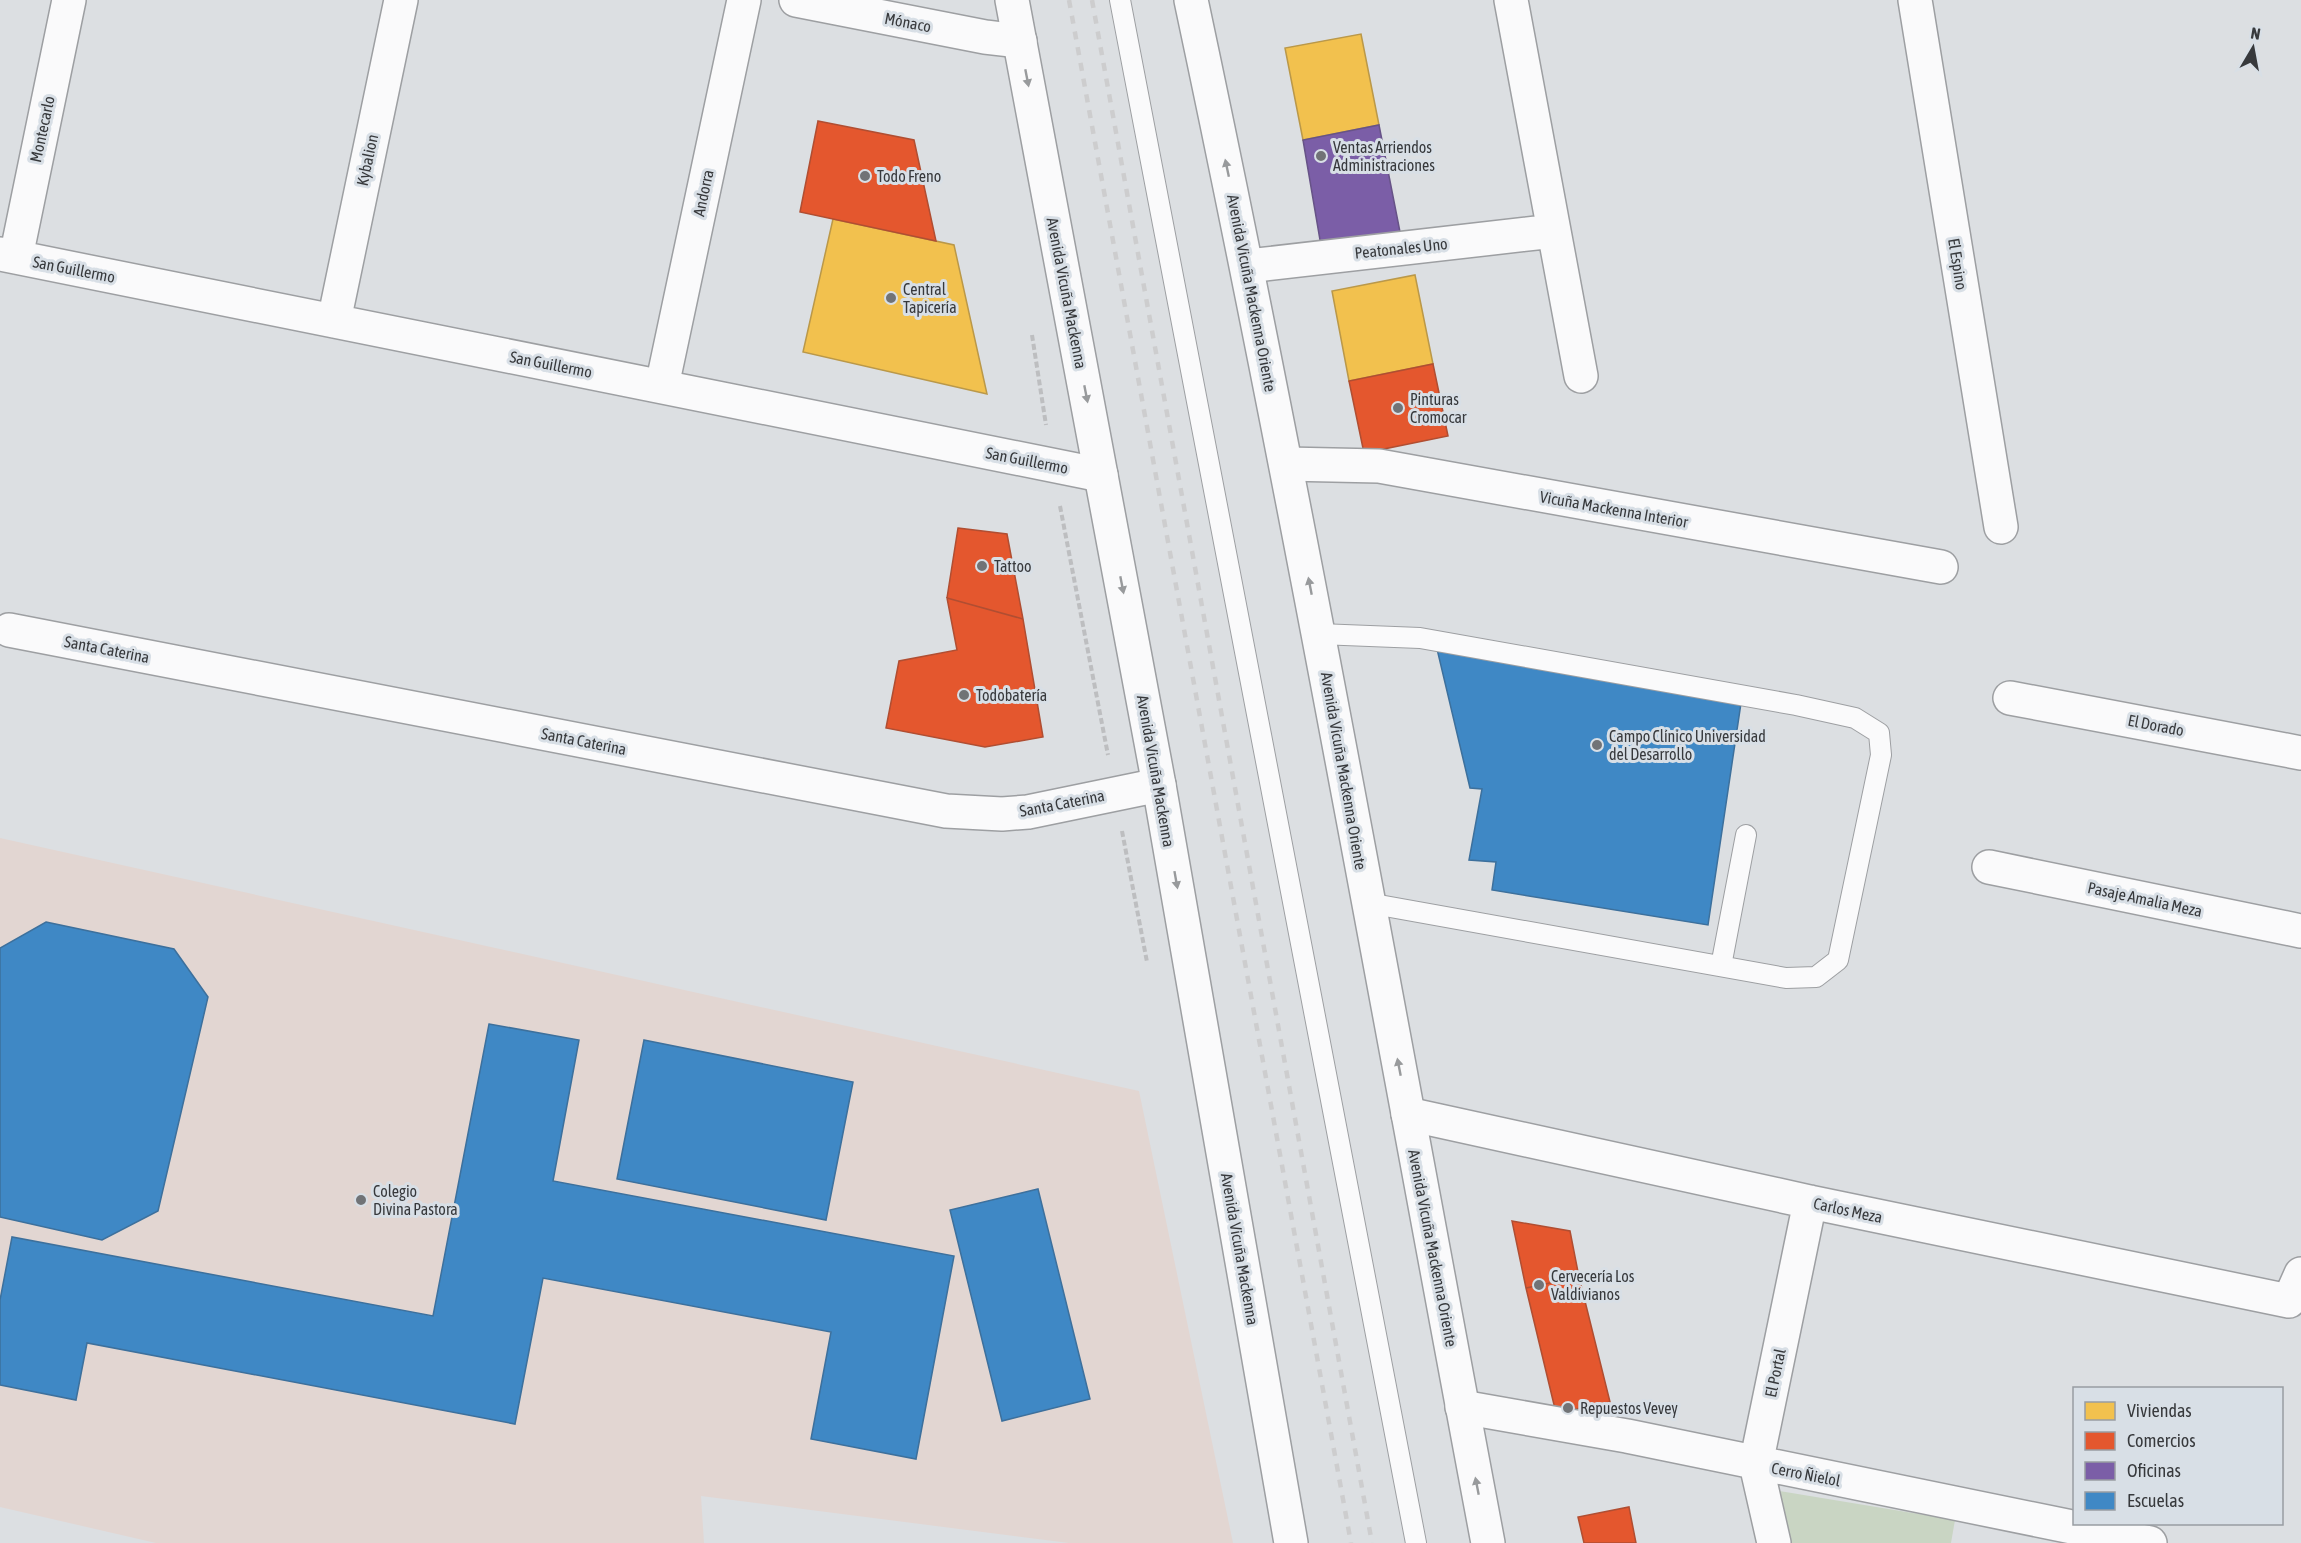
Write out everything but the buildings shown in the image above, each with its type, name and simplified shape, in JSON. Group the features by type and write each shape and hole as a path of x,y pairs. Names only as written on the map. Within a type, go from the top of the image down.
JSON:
{"street":[{"name":"Montecarlo","path":"8,256 69,0"},
{"name":"Kybalion","path":"334,321 401,0"},
{"name":"Andorra","path":"662,386 744,0"},
{"name":"Mónaco","path":"796,0 985,37 1020,41"},
{"name":"Avenida Vicuña Mackenna","path":"1012,0 1159,785 1292,1543"},
{"name":"Avenida Vicuña Mackenna Oriente","path":"1191,0 1248,266 1319,634 1488,1543"},
{"path":"1511,0 1581,376"},
{"name":"El Espino","path":"1915,0 2001,527"},
{"name":"Peatonales Uno","path":"1248,266 1554,231"},
{"name":"San Guillermo","path":"8,256 1101,475"},
{"name":"Vicuña Mackenna Interior","path":"1286,464 1379,466 1941,567"},
{"name":"Santa Caterina","path":"9,630 946,811 1002,814 1028,812 1159,785"},
{"name":"El Dorado","path":"2010,698 2301,753"},
{"name":"Pasaje Amalia Meza","path":"1989,867 2301,931"},
{"name":"Carlos Meza","path":"1407,1114 1810,1202 2297,1293"},
{"name":"El Portal","path":"1774,1543 1756,1464 1810,1202"},
{"name":"Cerro Ñielol","path":"1462,1407 1627,1436 2150,1543"}],"lane":[{"path":"1120,0 1416,1543"},
{"path":"1319,634 1420,638 1796,705 1855,718 1879,733 1881,755 1838,960 1816,976 1786,978 1368,903"},
{"path":"1721,966 1746,835"}],"shaded area":[{"name":"Colegio Divina Pastora","path":"0,838 1139,1091 1233,1543 1069,1543 701,1496 704,1543 156,1543 0,1507","holes":["645,1040 853,1082 826,1220"]}],"green space":[{"path":"1768,1489 1955,1520 1951,1543 1779,1543"}],"railway":[{"path":"1069,0 1351,1543"},
{"path":"1092,0 1372,1543"}],"place":[{"name":"Ventas Arriendos Administraciones","path":"1321,156"},
{"name":"Todo Freno","path":"865,176"},
{"name":"Central Tapicería","path":"891,298"},
{"name":"Pinturas Cromocar","path":"1398,408"},
{"name":"Tattoo","path":"982,566"},
{"name":"Todobatería","path":"964,695"},
{"name":"Campo Clínico Universidad del Desarrollo","path":"1597,745"},
{"name":"Colegio Divina Pastora","path":"361,1200"},
{"name":"Cervecería Los Valdivianos","path":"1539,1285"},
{"name":"Repuestos Vevey","path":"1568,1408"}]}
